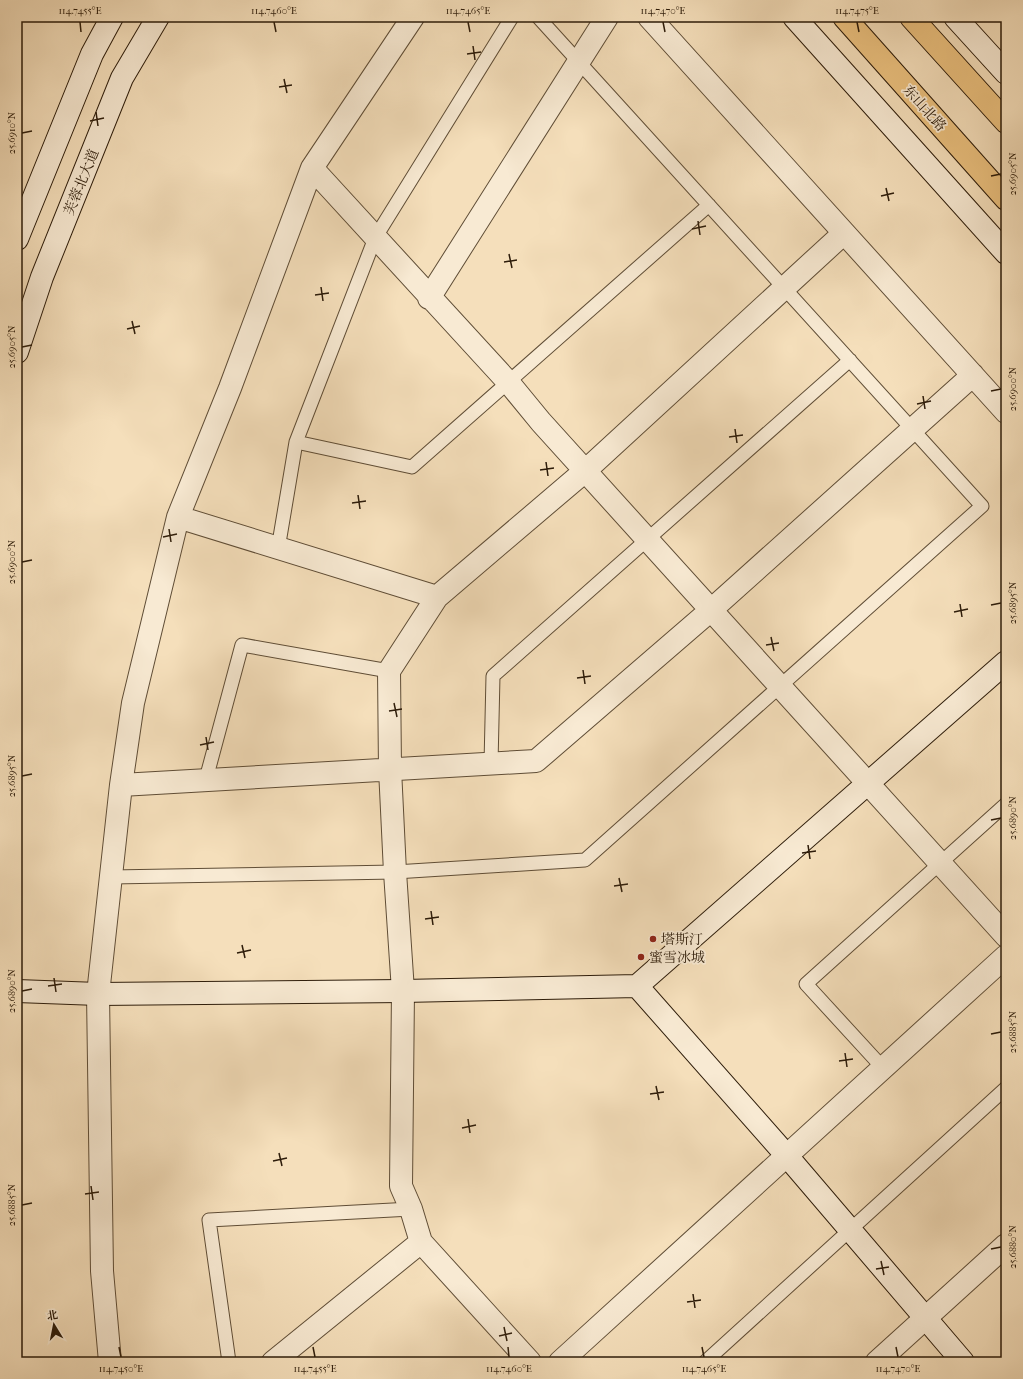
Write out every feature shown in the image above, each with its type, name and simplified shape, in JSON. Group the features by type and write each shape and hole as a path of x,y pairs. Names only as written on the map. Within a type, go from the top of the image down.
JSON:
{"main road":[{"name":"东山北路","path":"844,17 1002,195"},
{"path":"911,17 1006,122"}],"street":[{"path":"17,239 92,54 112,17"},
{"name":"芙蓉北大道","path":"17,352 42,277 122,78 158,17"},
{"path":"110,1362 102,1271 98,994 121,785 133,703 178,517 230,388 312,168 414,17"},
{"path":"429,298 607,17"},
{"path":"649,17 1006,412"},
{"path":"794,17 1006,253"},
{"path":"955,17 1006,73"},
{"path":"312,168 509,384 585,471 1006,936"},
{"path":"530,1362 421,1242 411,1209 401,1186 403,991 390,770 389,672 436,597 585,471 844,233"},
{"path":"121,785 536,761 711,610 973,376"},
{"path":"178,517 436,597"},
{"path":"17,991 98,994 403,991 637,986 1006,662"},
{"path":"560,1362 1006,956"},
{"path":"637,986 786,1156 963,1362"},
{"path":"273,1362 421,1242"},
{"path":"877,1362 1006,1245"}],"lane":[{"path":"278,549 296,442 375,238 512,17"},
{"path":"111,877 395,872 585,860 982,506 538,17"},
{"path":"296,442 412,467 509,384 709,205"},
{"path":"491,764 493,676 850,360"},
{"path":"206,779 242,645 389,672"},
{"path":"883,1068 806,984 1006,804"},
{"path":"705,1362 1006,1088"},
{"path":"229,1362 209,1220 411,1209"}],"place":[{"name":"塔斯汀","path":"653,939"},
{"name":"蜜雪冰城","path":"641,957"}]}
